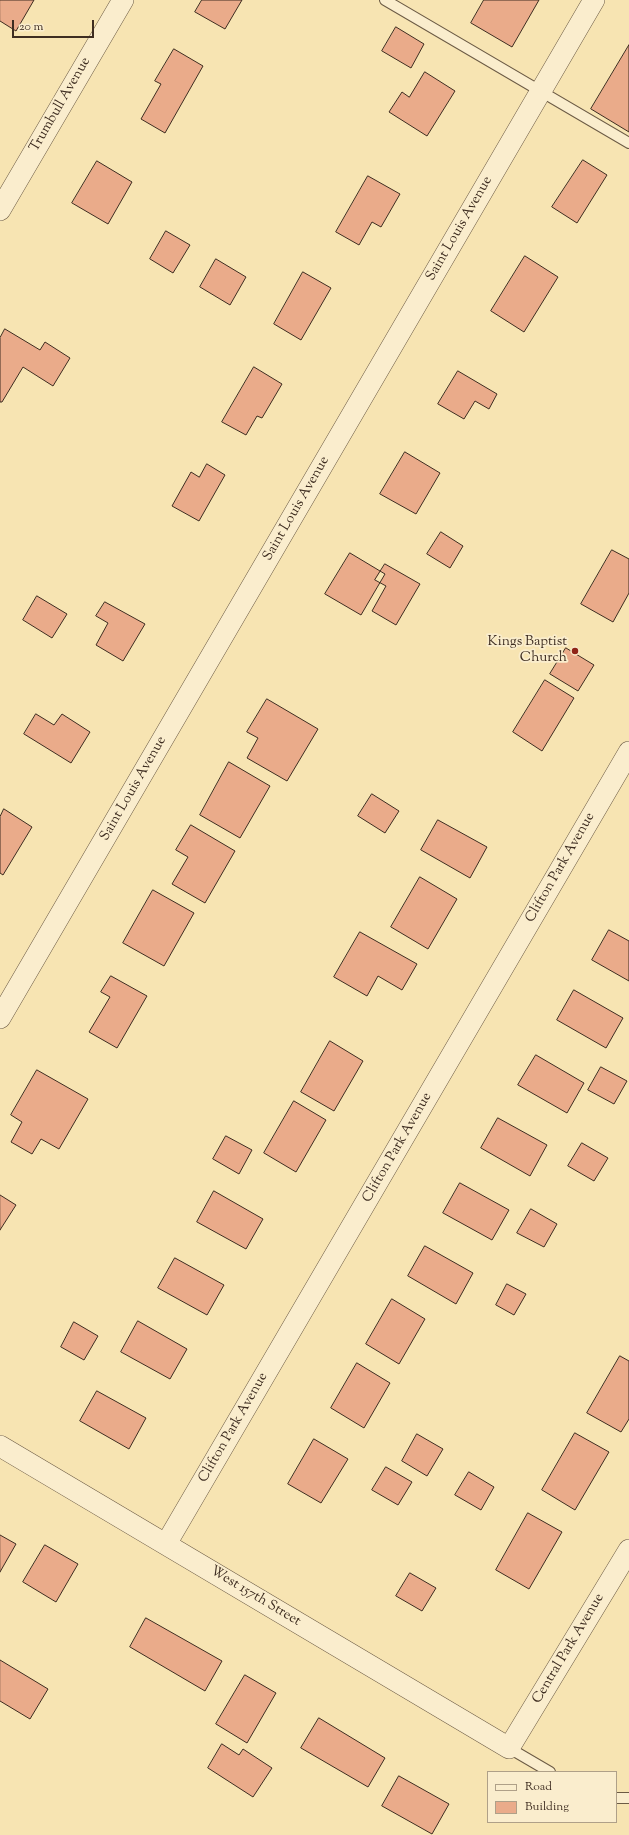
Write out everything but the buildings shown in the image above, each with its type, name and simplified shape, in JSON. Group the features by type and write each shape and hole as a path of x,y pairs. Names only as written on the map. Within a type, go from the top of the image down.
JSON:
{"street":[{"name":"Trumbull Avenue","path":"0,210 123,0"},
{"name":"Saint Louis Avenue","path":"0,1018 594,0"},
{"name":"Clifton Park Avenue","path":"166,1544 629,752"},
{"name":"West 157th Street","path":"0,1446 509,1748"},
{"name":"Central Park Avenue","path":"509,1748 629,1550"}],"lane":[{"path":"385,0 629,143"},
{"path":"509,1748 548,1771"},
{"path":"617,1798 629,1798"}],"place":[{"name":"Kings Baptist Church","path":"575,651"}]}
